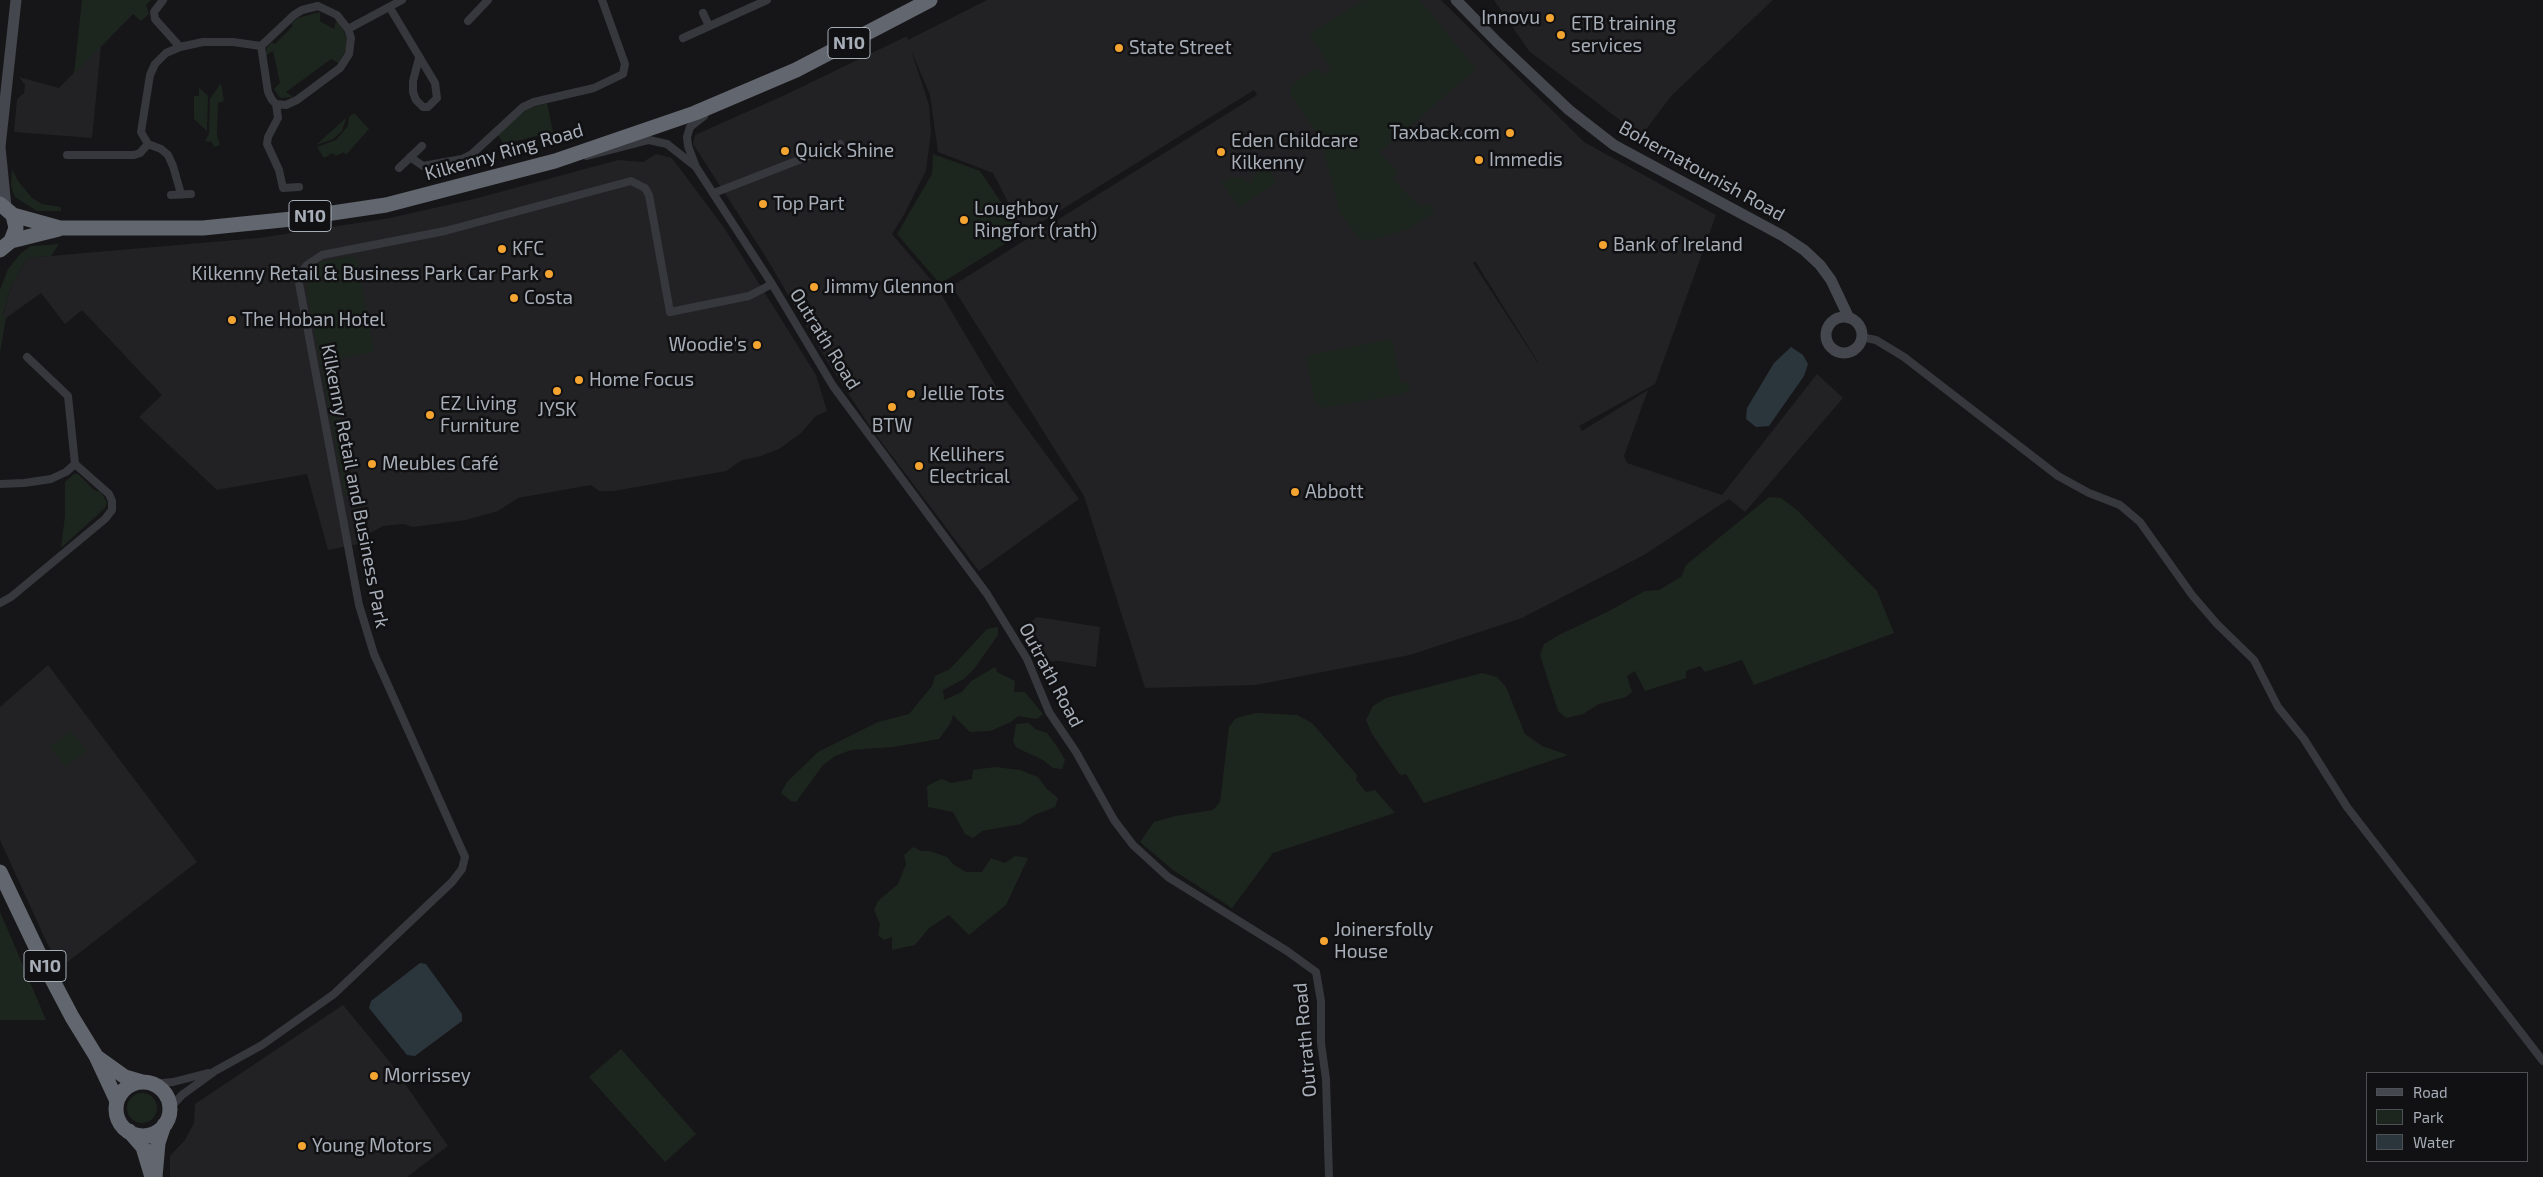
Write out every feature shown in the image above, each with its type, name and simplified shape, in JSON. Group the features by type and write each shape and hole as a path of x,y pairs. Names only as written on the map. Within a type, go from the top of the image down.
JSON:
{"highway":[{"name":"Kilkenny Ring Road","path":"3,248 60,228 203,228 292,219 386,205 555,161 687,116 768,83 930,0"},
{"name":"Kilkenny Ring Road","path":"6,209 60,228"},
{"name":"N10","path":"3,248 16,228 6,209"},
{"name":"N10","path":"0,872 51,978 96,1056 117,1102 118,1118 143,1147 154,1177"},
{"name":"N10","path":"96,1056 125,1077 147,1083 165,1093 170,1108 158,1143 154,1177"},
{"path":"117,1102 126,1088 147,1083"},
{"path":"129,1132 144,1135 152,1134 164,1125"}],"street":[{"path":"6,209 0,147 16,0"},
{"path":"163,0 154,12 155,18 180,46"},
{"path":"348,29 402,0"},
{"path":"468,21 488,0"},
{"path":"410,158 423,166 462,159 472,154 523,107 534,102 594,88 623,74 626,64 602,0"},
{"path":"683,38 767,0"},
{"name":"Bohernatounish Road","path":"1456,0 1569,110 1614,145 1783,236 1804,250 1820,265 1839,294 1849,318 1858,323 1861,337"},
{"path":"261,46 294,15 318,3 338,16 348,29 351,46 346,60 340,68 297,100 286,105 276,104"},
{"path":"390,8 420,58 438,91 438,98 428,106 419,105 413,92 413,81 420,58"},
{"path":"703,14 709,26"},
{"path":"181,194 174,166 168,156 160,149 148,144 141,132 150,75 155,64 166,53 180,46 203,42 233,42 261,46"},
{"path":"261,46 268,92 276,104 278,118 267,144 279,170 283,188 299,187"},
{"name":"Outrath Road","path":"768,83 740,101 698,119 690,127 687,137 688,146 696,167 772,284 833,386 987,594 1027,659 1050,712 1076,752 1114,820 1133,845 1168,877 1287,951 1316,972 1321,1001 1321,1043 1326,1080 1329,1177"},
{"name":"Outrath Road","path":"555,161 598,155 650,140 667,144 696,167"},
{"path":"67,155 134,155 140,153 148,144"},
{"path":"714,193 840,144"},
{"path":"399,168 422,146"},
{"name":"Kilkenny Retail and Business Park","path":"170,1108 182,1095 215,1071 262,1045 334,994 452,882 462,869 465,857 374,654 360,605 299,283 301,273 307,265 322,255 445,232 631,181 645,188 649,195 670,312 749,296 772,284"},
{"path":"171,194 191,194"},
{"path":"1839,294 1837,318 1827,329 1826,338 1831,347 1839,352 1849,352 1857,346 1861,337 1876,340 1904,357 2058,476 2089,494 2120,504 2140,522 2192,595 2217,624 2254,660 2278,707 2304,739 2348,807 2543,1061"},
{"path":"1837,318 1849,318"},
{"path":"0,603 11,597 98,525 112,510 112,501 109,494 75,464 68,396 27,357"},
{"path":"0,484 51,479 66,472 75,464"},
{"name":"Kilkenny Retail and Business Park","path":"147,1083 194,1078 215,1071"}],"shaded area":[{"path":"987,0 1441,0 1584,142 1716,215 1655,384 1579,426 1582,431 1648,390 1624,456 1627,463 1722,495 1817,374 1843,398 1745,512 1729,499 1644,555 1522,618 1410,655 1256,685 1145,688 1084,496 952,286 1257,95 1254,90 1024,233 993,173 938,152 930,95 911,50 929,105 931,133 926,170 905,213 892,234 937,287 997,388 1079,499 979,571 873,431 827,361 764,254 693,144 695,135 787,94 907,36 908,40","holes":["1475,261 1538,362 1473,263"]},
{"path":"1494,0 1773,0 1672,95 1641,136 1529,51"},
{"path":"101,46 92,138 14,132 17,99 24,93 25,85 19,77 59,88"},
{"path":"656,154 672,158 725,229 816,375 827,411 816,416 801,433 779,449 761,456 742,460 726,471 614,491 599,491 591,485 518,498 498,511 466,520 413,527 403,524 383,526 370,533 364,543 328,550 307,474 217,490 139,417 162,395 82,310 65,324 41,293 6,318 3,315 12,284 27,258 259,238 390,218 478,198 618,160 643,162"},
{"path":"1037,617 1100,627 1096,667 1059,661 1041,662 1039,652 1023,628"},
{"path":"48,665 197,862 61,967 47,943 0,840 0,707"},
{"path":"343,1005 390,1062 448,1146 407,1177 170,1177 170,1156 185,1140 194,1123 195,1104"}],"green space":[{"path":"82,0 151,0 146,5 149,14 141,21 133,14 74,74"},
{"path":"1364,0 1420,0 1476,69 1380,152 1398,173 1392,178 1420,207 1429,203 1435,212 1406,230 1368,241 1359,238 1340,213 1321,141 1291,95 1290,88 1297,80 1317,68 1322,75 1331,69 1309,34"},
{"path":"320,12 320,21 334,29 336,21 341,25 347,39 347,48 338,63 331,59 286,92 293,97 280,98 274,89 280,83 273,51 265,56 267,47 272,42 275,44 293,26 291,24 298,18"},
{"path":"221,83 224,101 218,103 217,135 220,145 214,147 212,142 205,141 209,134 210,99"},
{"path":"199,88 208,96 207,131 194,119 194,96 199,96"},
{"path":"547,103 553,132 504,144 497,134 527,109"},
{"path":"354,113 369,129 346,155 344,152 336,156 333,153 324,158 317,147 336,140 348,126 349,117"},
{"path":"346,118 342,131 333,139 316,145"},
{"path":"933,154 980,171 1022,233 940,284 897,234 932,174"},
{"path":"1266,162 1276,183 1239,207 1220,180 1225,182 1227,178 1244,177 1243,180 1252,183 1254,177"},
{"path":"12,169 18,181 32,198 42,204 61,207 61,211 37,211 15,197 11,186"},
{"path":"59,244 51,256 27,258 12,284 3,314 6,318 0,353 0,290 8,269 21,253 31,246"},
{"path":"350,256 357,258 374,352 329,361 353,495 345,496 307,292 307,276 319,262"},
{"path":"1392,339 1401,383 1408,382 1410,388 1404,394 1323,408 1315,403 1306,358 1308,355"},
{"path":"74,474 78,474 94,490 101,492 107,503 105,508 61,548 65,516 65,482"},
{"path":"1769,497 1781,498 1797,510 1877,591 1894,633 1754,685 1742,660 1705,672 1700,666 1686,671 1686,678 1645,691 1635,671 1627,676 1632,692 1626,697 1599,704 1583,714 1566,718 1558,711 1540,655 1544,644 1645,591 1659,590 1681,577 1686,565"},
{"path":"998,627 998,635 974,669 964,679 943,690 944,700 962,692 971,681 995,667 997,672 1015,681 1014,692 1025,692 1043,714 1037,719 1018,716 1011,722 990,731 970,732 953,715 950,724 939,739 893,747 851,750 835,756 823,765 796,802 791,801 781,793 787,782 818,752 878,722 909,714 932,686 935,676 950,669 987,629"},
{"path":"1482,673 1497,677 1506,687 1525,734 1542,746 1568,755 1424,803 1406,774 1400,775 1372,734 1366,720 1373,706 1386,698"},
{"path":"1256,713 1297,715 1312,723 1357,775 1356,780 1366,792 1375,790 1395,813 1273,853 1232,908 1173,870 1140,842 1154,822 1175,816 1213,810 1220,802 1229,727 1236,718"},
{"path":"1029,723 1035,729 1047,733 1058,748 1065,760 1062,769 1053,768 1043,760 1017,748 1013,742 1016,724"},
{"path":"71,731 87,752 65,767 50,746"},
{"path":"995,767 1020,770 1038,777 1046,788 1058,798 1055,807 1034,815 1021,824 982,831 973,838 965,834 953,812 928,807 927,786 941,779 952,783 972,779 973,770"},
{"path":"913,847 921,851 930,851 947,857 954,865 966,872 982,872 991,858 1005,863 1015,856 1028,858 1006,905 969,935 949,915 929,928 915,945 892,950 892,937 884,940 878,935 880,924 874,910 878,901 898,884 906,864 904,855"},
{"path":"0,912 11,937 46,1020 0,1020"},
{"path":"621,1049 696,1134 665,1162 589,1077"},
{"path":"142,1093 153,1097 157,1108 153,1119 142,1123 131,1119 127,1108 131,1097"}],"water":[{"path":"1791,347 1803,355 1808,364 1804,376 1769,426 1756,427 1746,419 1747,408 1774,363"},
{"path":"420,963 426,964 462,1014 462,1021 415,1056 407,1055 369,1008 371,1001"}],"place":[{"name":"Innovu","path":"1550,18"},
{"name":"ETB training services","path":"1561,35"},
{"name":"State Street","path":"1119,48"},
{"name":"Taxback.com","path":"1510,133"},
{"name":"Quick Shine","path":"785,151"},
{"name":"Eden Childcare Kilkenny","path":"1221,152"},
{"name":"Immedis","path":"1479,160"},
{"name":"Top Part","path":"763,204"},
{"name":"Loughboy Ringfort (rath)","path":"964,220"},
{"name":"Bank of Ireland","path":"1603,245"},
{"name":"KFC","path":"502,249"},
{"name":"Kilkenny Retail & Business Park Car Park","path":"549,274"},
{"name":"Jimmy Glennon","path":"814,287"},
{"name":"Costa","path":"514,298"},
{"name":"The Hoban Hotel","path":"232,320"},
{"name":"Woodie's","path":"757,345"},
{"name":"Home Focus","path":"579,380"},
{"name":"JYSK","path":"557,391"},
{"name":"Jellie Tots","path":"911,394"},
{"name":"BTW","path":"892,407"},
{"name":"EZ Living Furniture","path":"430,415"},
{"name":"Meubles Café","path":"372,464"},
{"name":"Kellihers Electrical","path":"919,466"},
{"name":"Abbott","path":"1295,492"},
{"name":"Joinersfolly House","path":"1324,941"},
{"name":"Morrissey","path":"374,1076"},
{"name":"Young Motors","path":"302,1146"}]}
